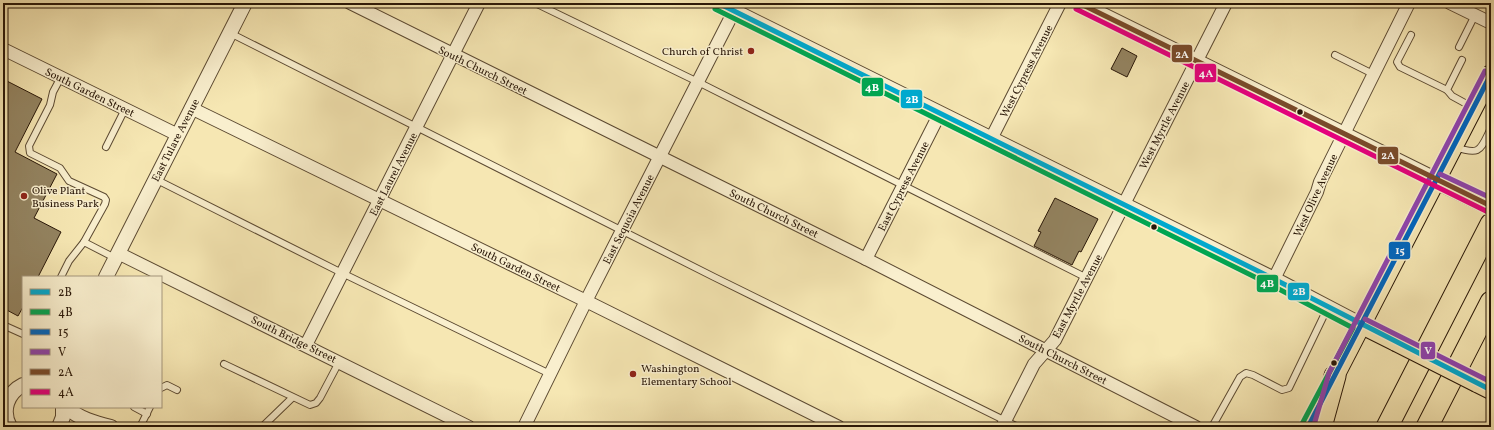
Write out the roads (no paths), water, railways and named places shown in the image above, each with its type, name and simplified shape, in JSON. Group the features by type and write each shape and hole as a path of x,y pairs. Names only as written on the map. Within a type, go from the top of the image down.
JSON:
{"highway":[{"path":"1387,427 1491,224"},
{"path":"1427,427 1491,302"},
{"path":"1321,427 1335,376"}],"main road":[{"path":"1308,427 1491,74"},
{"path":"1437,180 1491,206"},
{"path":"1362,324 1484,386"}],"street":[{"name":"East Tulare Avenue","path":"106,276 245,3"},
{"name":"South Church Street","path":"350,3 866,259 1196,427"},
{"name":"East Laurel Avenue","path":"306,345 479,3"},
{"path":"718,3 1362,324"},
{"name":"West Cypress Avenue","path":"991,138 1060,3"},
{"path":"1079,3 1437,180"},
{"name":"West Myrtle Avenue","path":"1124,205 1226,3"},
{"name":"West Olive Avenue","path":"1274,279 1372,74 1409,3"},
{"path":"1450,3 1491,23"},
{"name":"East Sequoia Avenue","path":"524,427 586,301 734,11"},
{"name":"South Garden Street","path":"3,48 178,135"},
{"name":"South Garden Street","path":"191,108 586,301 839,427"},
{"name":"East Cypress Avenue","path":"866,259 940,113"},
{"name":"East Myrtle Avenue","path":"1004,424 1034,364 1055,340 1124,205"},
{"name":"South Bridge Street","path":"116,255 160,276"},
{"name":"South Bridge Street","path":"162,277 306,345 469,427"},
{"path":"3,386 22,385"},
{"path":"7,422 5,412 8,399 13,392 22,386"},
{"path":"59,427 65,408"},
{"path":"66,408 88,421 111,427"}],"lane":[{"path":"535,3 698,82 1087,278"},
{"path":"1459,47 1475,15"},
{"path":"230,33 1004,424 1018,427"},
{"path":"1411,35 1398,62 1400,66 1447,90 1452,96 1474,108"},
{"path":"1336,55 1372,74"},
{"path":"1447,90 1462,60"},
{"path":"61,77 53,92 50,105 28,149 30,153 60,168 69,181 104,197 106,200 84,242 69,261 62,276"},
{"path":"106,147 125,109"},
{"path":"1454,146 1470,152 1476,151 1481,147 1491,128"},
{"path":"155,179 342,273 550,374"},
{"path":"84,242 116,255"},
{"path":"1212,427 1240,377 1246,373 1282,390 1289,388 1328,307"},
{"path":"3,325 22,334"},
{"path":"224,364 292,398 310,405 316,403 325,390 339,362"},
{"path":"162,388 167,385 177,390"},
{"path":"262,427 292,398"},
{"path":"136,408 147,414"},
{"path":"140,427 150,408"}],"place":[{"name":"Church of Christ","path":"751,51"},
{"name":"Olive Plant Business Park","path":"24,196"},
{"name":"Washington Elementary School","path":"633,374"}]}
